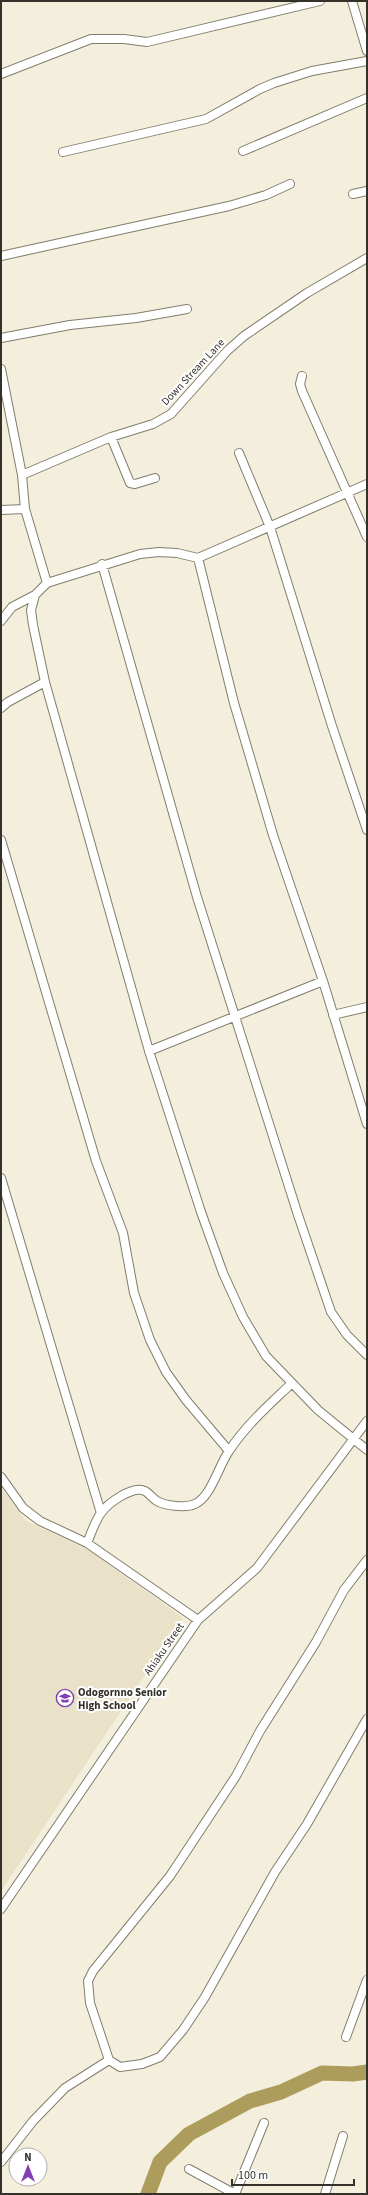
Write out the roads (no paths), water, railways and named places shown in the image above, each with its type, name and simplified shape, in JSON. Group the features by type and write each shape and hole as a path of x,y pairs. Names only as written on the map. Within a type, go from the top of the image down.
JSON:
{"street":[{"path":"1,74 91,39 124,39 148,42 320,1"},
{"path":"352,1 367,51"},
{"path":"63,152 206,119 260,89 274,83 312,71 367,61"},
{"path":"243,151 367,98"},
{"path":"1,256 229,206 266,195 290,184"},
{"path":"353,194 367,191"},
{"name":"Down Stream Lane","path":"22,475 111,437 153,424 171,414 227,351 244,336 308,293 367,258"},
{"path":"1,338 70,325 136,318 187,309"},
{"path":"1,369 22,475 25,509 47,583"},
{"path":"302,376 300,384 302,391 348,491 367,537"},
{"path":"111,437 130,483 135,484 155,478"},
{"path":"239,453 270,527 332,726 367,830"},
{"path":"1,621 12,607 35,595 47,583 102,564 140,554 159,552 177,553 198,558 348,491 367,484"},
{"path":"1,510 25,509"},
{"path":"198,558 234,703 273,835 323,981 367,1124"},
{"path":"102,564 197,897 330,1312 347,1335 367,1355"},
{"path":"35,595 31,610 45,682 149,1051 200,1212 223,1274 243,1317 266,1356 291,1384 318,1410 353,1441 367,1450"},
{"path":"1,708 13,698 45,682"},
{"path":"1,840 96,1162 123,1233 134,1293 150,1340 166,1372 186,1400 229,1451"},
{"path":"149,1051 323,981"},
{"path":"333,1015 367,1007"},
{"path":"1,1178 101,1512"},
{"path":"87,1543 101,1512 118,1498 134,1490 146,1491 158,1501 164,1503 187,1506 195,1504 204,1498 229,1451 253,1421 291,1384"},
{"name":"Ahiaku Street","path":"1,1908 198,1620 257,1568 367,1421"},
{"path":"1,1477 22,1508 34,1517 65,1534 87,1543 198,1620"},
{"path":"367,1560 344,1590 316,1642 260,1731 236,1776 170,1876 93,1970 88,1981 90,2003 109,2060 120,2067 142,2064 160,2057 174,2043 205,1997 275,1872 311,1817 367,1719"},
{"path":"346,2037 367,1980"},
{"path":"1,2162 33,2121 60,2093 75,2081 109,2060"},
{"path":"189,2169 235,2194 264,2123"},
{"path":"324,2194 343,2136"}],"waterway":[{"path":"148,2194 160,2162 189,2134 250,2101 281,2092 322,2073 353,2074 367,2072"}],"place":[{"name":"Odogornno Senior High School","path":"65,1698"}]}
